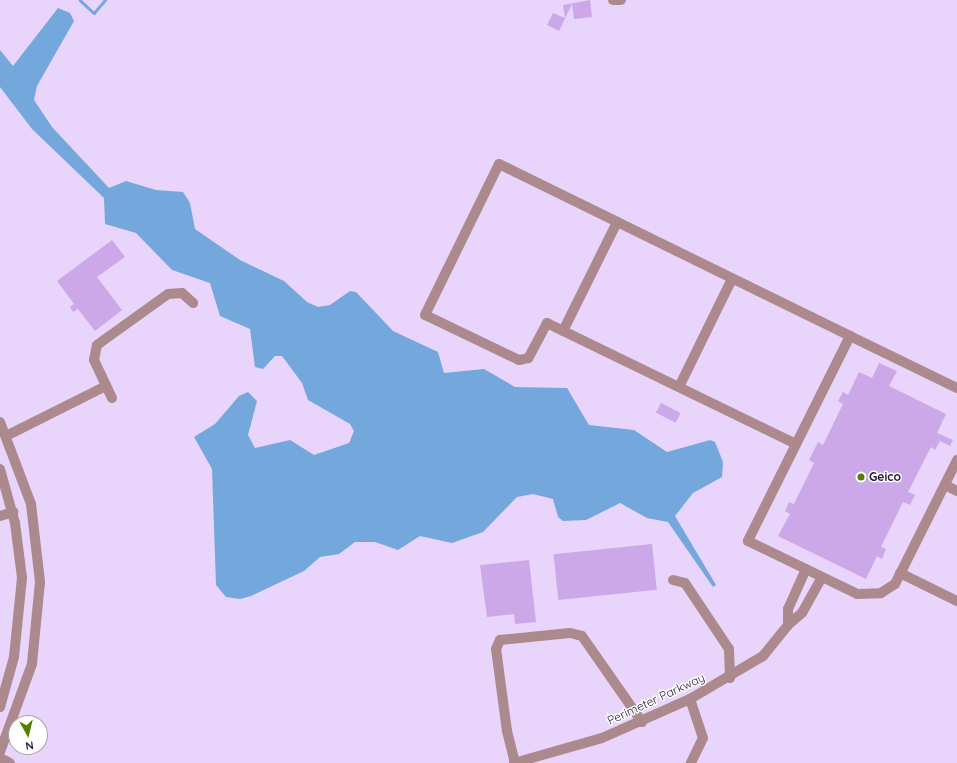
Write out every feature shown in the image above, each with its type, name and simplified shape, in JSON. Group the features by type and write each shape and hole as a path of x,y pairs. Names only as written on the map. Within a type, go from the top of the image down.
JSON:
{"street":[{"path":"613,0 621,0"},
{"path":"796,444 547,323 528,358 519,360 425,315 499,164 957,388"},
{"path":"563,330 617,222"},
{"path":"679,387 732,278"},
{"path":"112,398 94,360 97,345 168,294 182,293 193,303"},
{"path":"850,336 748,541 857,594 873,595 888,590 900,573 957,460"},
{"path":"6,436 106,386"},
{"path":"0,422 31,504 40,589 32,664 0,752"},
{"path":"0,469 12,512 20,554 22,602 14,657 0,706"},
{"path":"944,485 957,491"},
{"path":"0,516 12,512"},
{"path":"788,625 788,609 806,569"},
{"path":"900,573 957,601"},
{"name":"Perimeter Parkway","path":"514,763 528,761 642,722 730,678 764,656 788,625 802,613 822,577"},
{"path":"673,580 685,583 728,649 730,678"},
{"path":"514,763 507,731 496,649 500,640 570,633 582,636 642,722"},
{"path":"690,699 703,738 691,763"},
{"path":"0,758 10,763"}],"water":[{"path":"58,8 70,13 74,21 37,86 34,100 52,127 109,188 126,181 156,190 183,192 190,203 195,229 240,260 284,281 307,302 318,307 330,305 350,291 356,292 393,331 438,352 444,373 484,369 515,387 567,388 589,425 634,430 667,452 710,440 715,442 723,462 722,477 693,493 675,516 716,585 713,587 668,522 647,518 620,503 586,520 563,521 558,517 553,499 533,494 517,497 483,532 452,543 420,536 398,550 375,542 355,542 339,554 320,557 304,571 251,596 240,599 226,597 216,585 212,469 194,437 215,424 239,396 248,392 257,401 248,435 255,448 290,440 314,455 349,443 354,431 350,424 308,400 302,383 282,356 275,356 263,369 255,367 250,329 220,316 210,283 172,270 136,233 105,224 104,198 32,129 0,87 0,50 13,66"}],"building":[{"path":"590,0 592,17 574,19 572,4 559,31 547,25 553,13 565,18 563,5"},
{"path":"112,240 125,257 97,277 122,310 95,331 78,309 73,312 70,307 74,304 57,281"},
{"name":"Geico","path":"879,363 897,371 889,386 946,414 937,433 953,440 950,446 940,441 935,450 931,447 908,492 915,495 910,505 903,502 881,547 886,549 882,559 877,556 866,579 778,536 790,514 785,511 789,502 794,504 814,463 809,460 818,442 823,445 843,404 838,401 843,392 848,395 859,372 872,378"},
{"path":"661,403 681,413 676,423 656,413"},
{"path":"652,544 657,590 558,600 554,554"},
{"path":"529,560 536,622 515,624 514,614 487,617 480,565"}],"waterway":[{"path":"80,0 94,13 105,0"}],"place":[{"name":"Geico","path":"861,477"}]}
